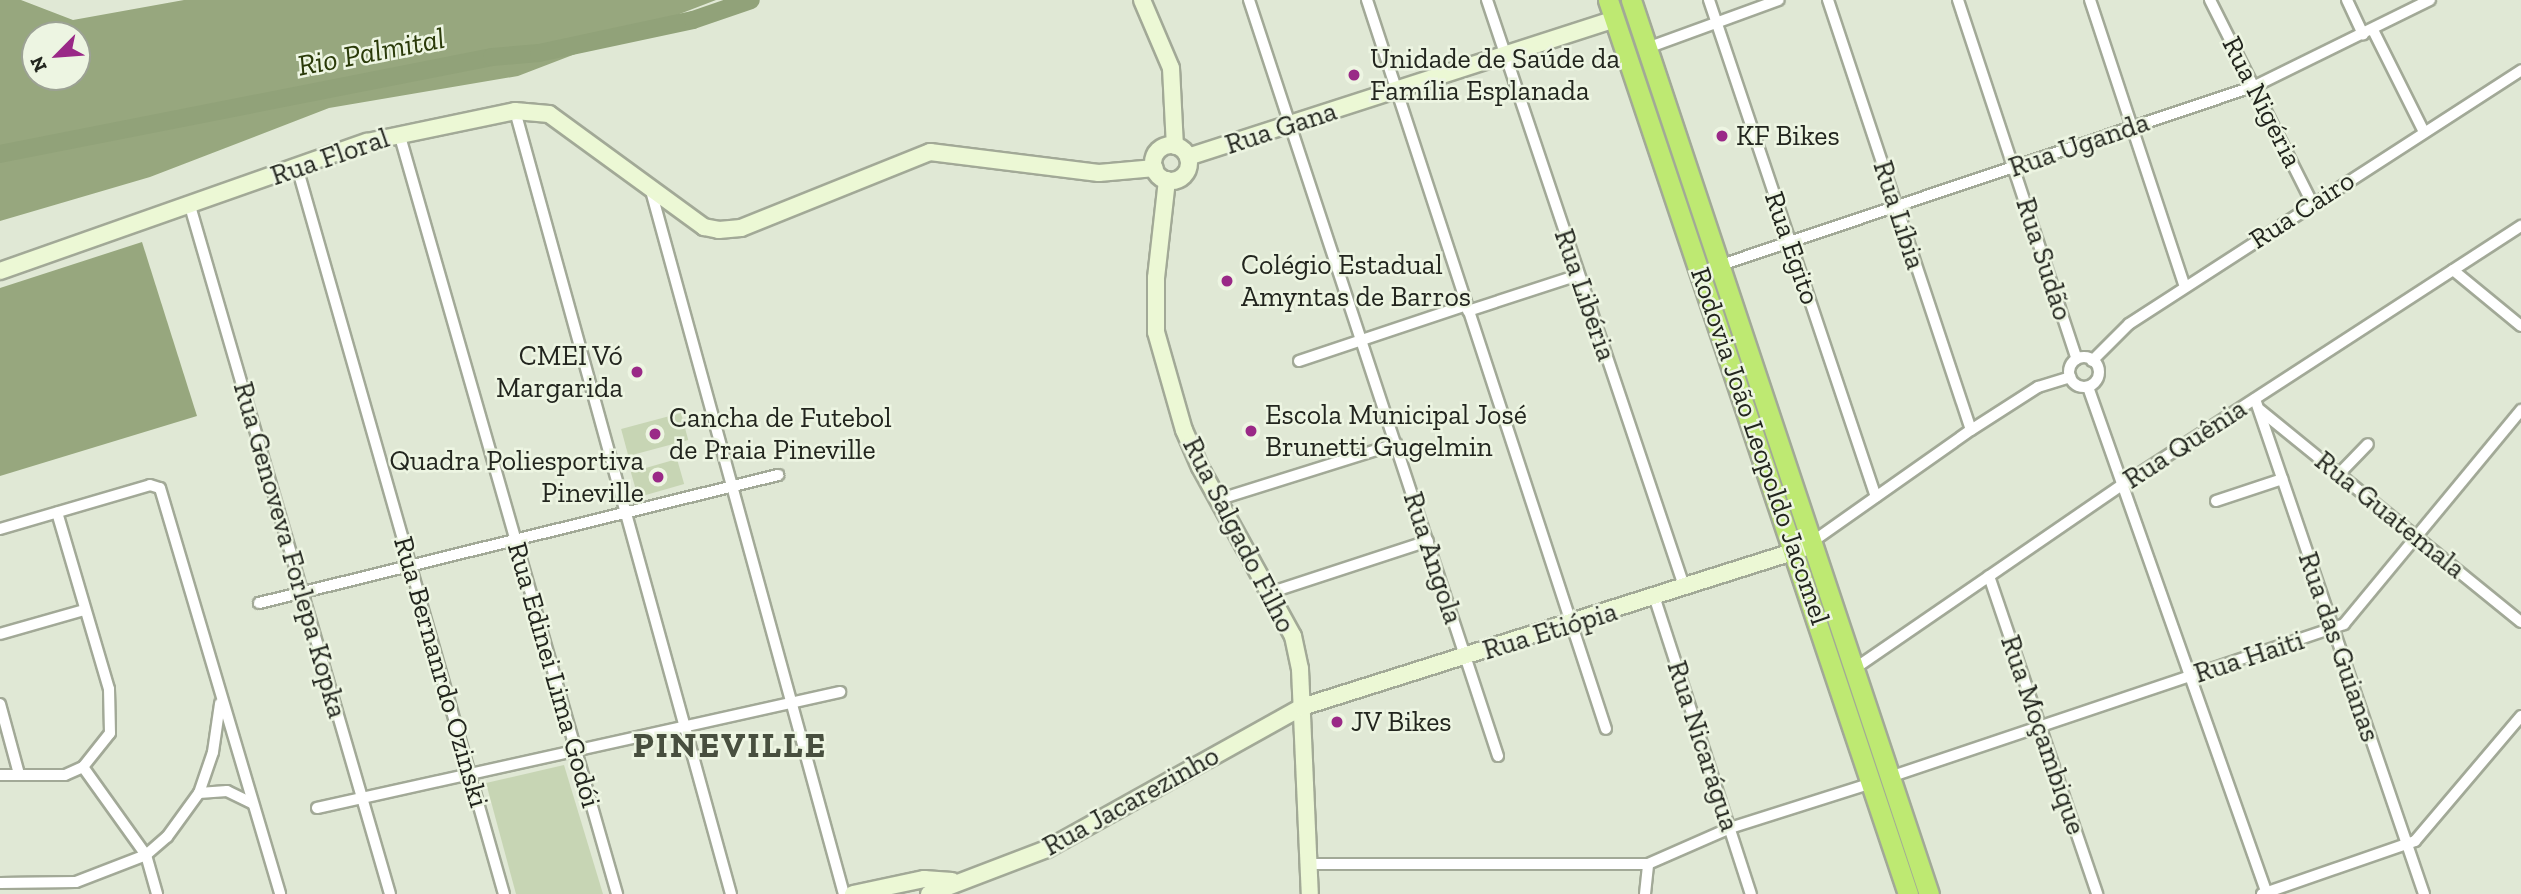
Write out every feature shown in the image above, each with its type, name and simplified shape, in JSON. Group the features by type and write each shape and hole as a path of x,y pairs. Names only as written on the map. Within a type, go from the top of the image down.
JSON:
{"highway":[{"name":"Rodovia João Leopoldo Jacomel","path":"1631,0 1718,266 1804,547 1881,780 1930,894"},
{"name":"Rodovia João Leopoldo Jacomel","path":"1611,9 1804,547 1854,669 1908,894"},
{"path":"1611,9 1636,31 1647,48"}],"street":[{"path":"1142,0 1171,68 1175,146 1188,157 1184,175 1167,180 1154,168 1159,151 1175,146"},
{"name":"Rua Angola","path":"1249,0 1498,756"},
{"path":"1367,0 1606,729"},
{"name":"Rua Libéria","path":"1487,0 1685,589"},
{"name":"Rua Egito","path":"1709,0 1875,497"},
{"path":"1647,48 1779,0"},
{"name":"Rua Líbia","path":"1828,0 1971,430"},
{"name":"Rua Sudão","path":"1958,0 2077,359"},
{"path":"2090,0 2185,287"},
{"name":"Rua Nigéria","path":"2210,0 2312,203"},
{"path":"2347,0 2423,130"},
{"name":"Rua Uganda","path":"1718,266 2255,86 2368,33 2430,0"},
{"name":"Rua Gana","path":"1188,157 1505,54 1611,9"},
{"name":"Rua Cairo","path":"2092,361 2121,329 2423,130 2521,70"},
{"path":"515,111 731,894"},
{"name":"Rua Floral","path":"0,271 399,133 515,111 549,114 704,228 719,230 741,228 930,152 1099,173 1154,168"},
{"name":"Rua Edinei Lima Godói","path":"399,133 617,894"},
{"name":"Rua Bernanrdo Ozinski","path":"297,167 505,894"},
{"name":"Rua Salgado Filho","path":"1167,180 1156,278 1156,332 1184,430 1217,500 1272,592 1293,636 1302,707 1310,894"},
{"path":"650,187 844,894"},
{"name":"Rua Genoveva Forlepa Kopka","path":"190,206 390,894"},
{"name":"Rua Quênia","path":"1854,669 2122,485 2256,404 2521,226"},
{"path":"2453,270 2521,326"},
{"path":"1299,361 1578,275"},
{"path":"2077,359 2092,361 2098,377 2088,387 2077,385 2070,377 2071,365 2077,359"},
{"path":"1804,547 1971,430 2038,387 2070,377"},
{"path":"2088,387 2265,893 2406,845 2425,833 2521,716"},
{"name":"Rua Guatemala","path":"2256,404 2521,622"},
{"name":"Rua das Guianas","path":"2256,404 2424,894"},
{"name":"Rua Haiti","path":"1648,864 1730,828 2344,624 2521,410"},
{"path":"1217,500 1396,444"},
{"path":"2340,473 2368,444"},
{"path":"259,603 778,475"},
{"path":"2216,501 2282,480"},
{"path":"0,528 150,485 160,488 280,894"},
{"path":"0,775 53,777 83,767 110,733 112,718 109,689 57,512"},
{"path":"1272,592 1428,541"},
{"name":"Rua Etiópia","path":"1302,707 1655,599 1804,547"},
{"name":"Rua Moçambique","path":"1989,576 2097,894"},
{"name":"Rua Nicarágua","path":"1655,599 1751,894"},
{"path":"0,634 84,610"},
{"path":"317,808 469,771 840,692"},
{"path":"0,883 76,882 146,855 167,837 199,793 219,726 220,695"},
{"path":"0,704 19,774"},
{"name":"Rua Jacarezinho","path":"929,894 954,881 1047,849 1302,707"},
{"path":"83,767 146,855 157,894"},
{"path":"199,793 227,791 252,803"},
{"path":"1309,864 1648,864 1645,894"},
{"name":"Rua Jacarezinho","path":"853,894 924,879 954,881"}],"green space":[{"path":"0,0 21,0 73,20 184,0 716,0 518,76 329,108 150,177 0,221"},
{"path":"142,242 197,416 0,476 0,288"},
{"name":"Cancha de Futebol de Praia Pineville","path":"681,413 688,440 628,456 621,429"},
{"name":"Quadra Poliesportiva Pineville","path":"677,459 684,484 638,497 631,472"},
{"path":"564,765 603,894 516,894 486,783"}],"waterway":[{"name":"Rio Palmital","path":"0,154 492,57 539,53 693,20 751,0"}],"place":[{"name":"Unidade de Saúde da Família Esplanada","path":"1354,75"},
{"name":"KF Bikes","path":"1722,136"},
{"name":"Colégio Estadual Amyntas de Barros","path":"1227,281"},
{"name":"CMEI Vó Margarida","path":"637,372"},
{"name":"Escola Municipal José Brunetti Gugelmin","path":"1251,431"},
{"name":"Cancha de Futebol de Praia Pineville","path":"655,434"},
{"name":"Quadra Poliesportiva Pineville","path":"658,477"},
{"name":"JV Bikes","path":"1337,722"}],"district":[{"name":"PINEVILLE","path":"730,745"}]}
